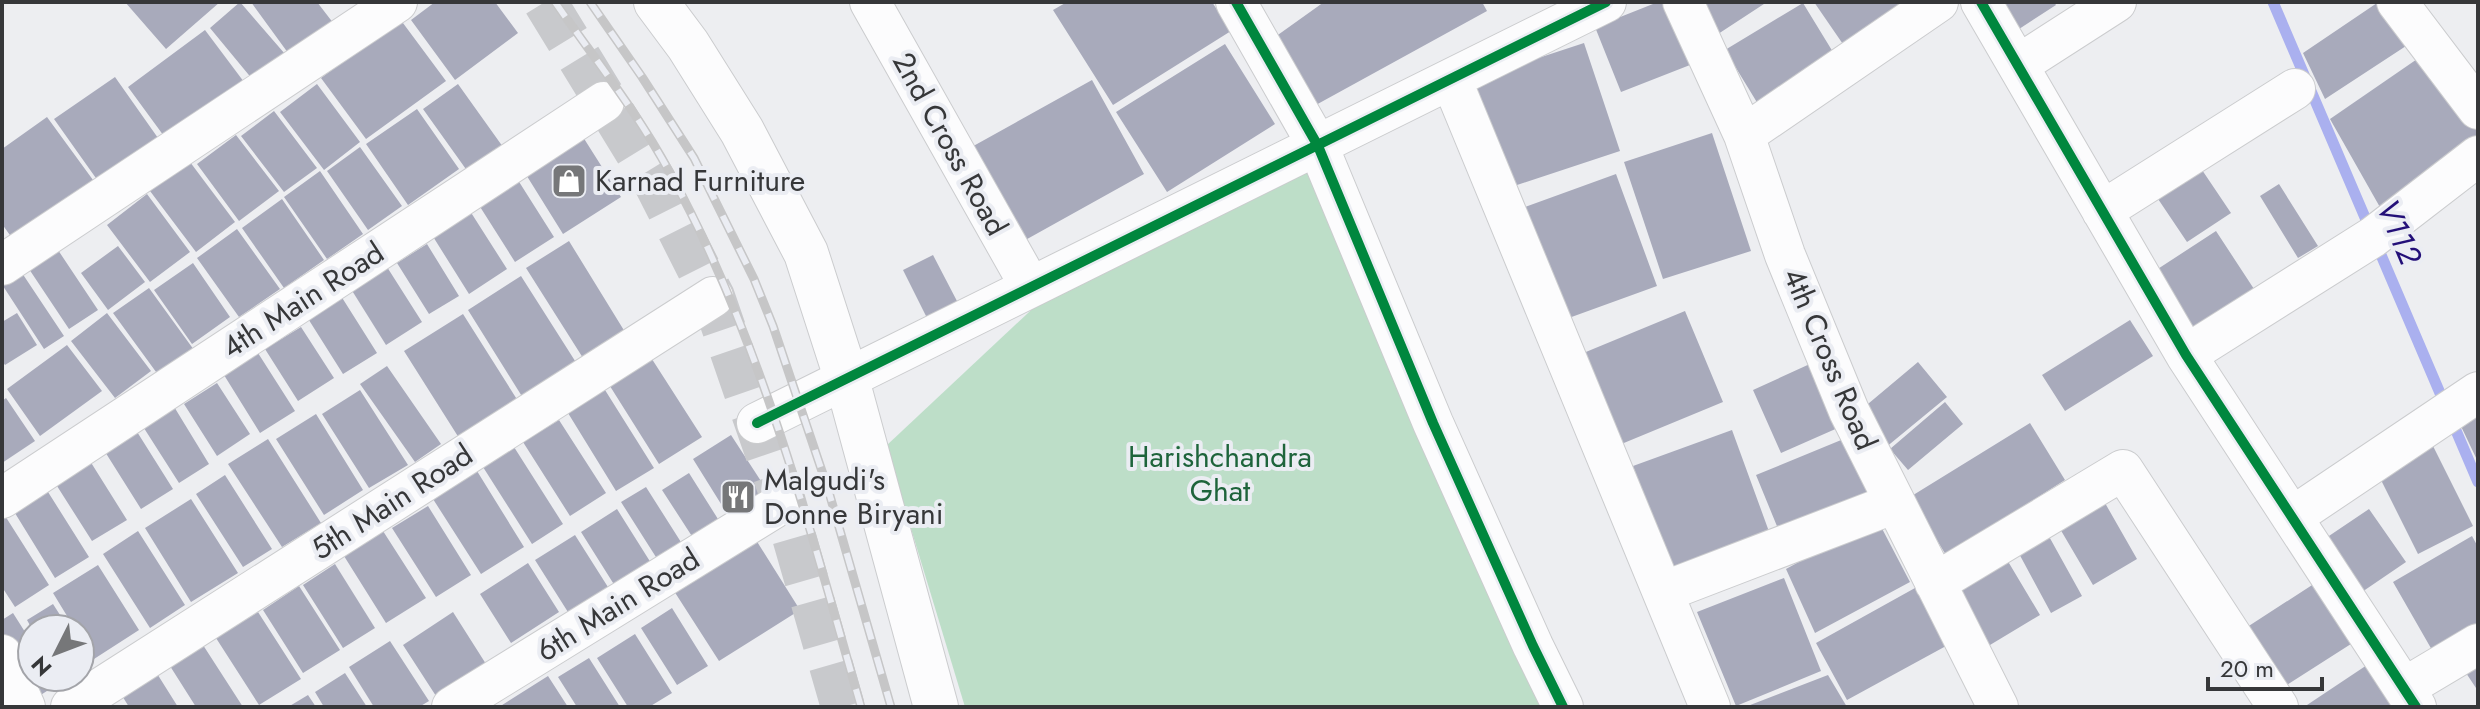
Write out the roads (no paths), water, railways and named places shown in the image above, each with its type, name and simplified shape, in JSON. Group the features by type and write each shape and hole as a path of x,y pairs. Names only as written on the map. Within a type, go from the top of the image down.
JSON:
{"main road":[{"path":"656,2 688,45 742,131 806,253 847,380 936,707"}],"street":[{"path":"4,259 397,2"},
{"name":"2nd Cross Road","path":"870,2 1030,286"},
{"path":"1236,2 1318,146 1433,423 1563,707"},
{"path":"757,423 1606,2"},
{"name":"4th Cross Road","path":"1683,2 1744,135 1785,255 1849,411 1998,707"},
{"path":"1744,135 1938,2"},
{"path":"1981,2 2186,355 2410,698 2478,644"},
{"path":"2018,65 2116,2"},
{"path":"2397,2 2478,109"},
{"path":"1451,79 1710,707"},
{"path":"2102,211 2295,89"},
{"name":"4th Main Road","path":"2,498 604,102"},
{"path":"2186,355 2373,237 2478,156"},
{"name":"5th Main Road","path":"71,707 713,297"},
{"path":"2292,517 2458,405"},
{"path":"1935,583 2123,470 2278,707"},
{"name":"6th Main Road","path":"452,707 784,502"},
{"path":"1663,592 1895,503"},
{"path":"2,655 25,707"}],"waterway":[{"name":"V112","path":"2273,2 2478,482"}],"tunnel":[{"path":"545,2 654,180 713,297 784,502 843,707"}],"railway":[{"path":"555,2 630,107 670,173 731,301 757,367 802,502 861,707"},
{"path":"590,2 694,158 754,279 828,489 891,707"}],"place":[{"name":"Karnad Furniture","path":"569,181"},
{"name":"Malgudi's Donne Biryani","path":"738,497"}],"park label":[{"name":"Harishchandra Ghat","path":"1220,474"}]}
